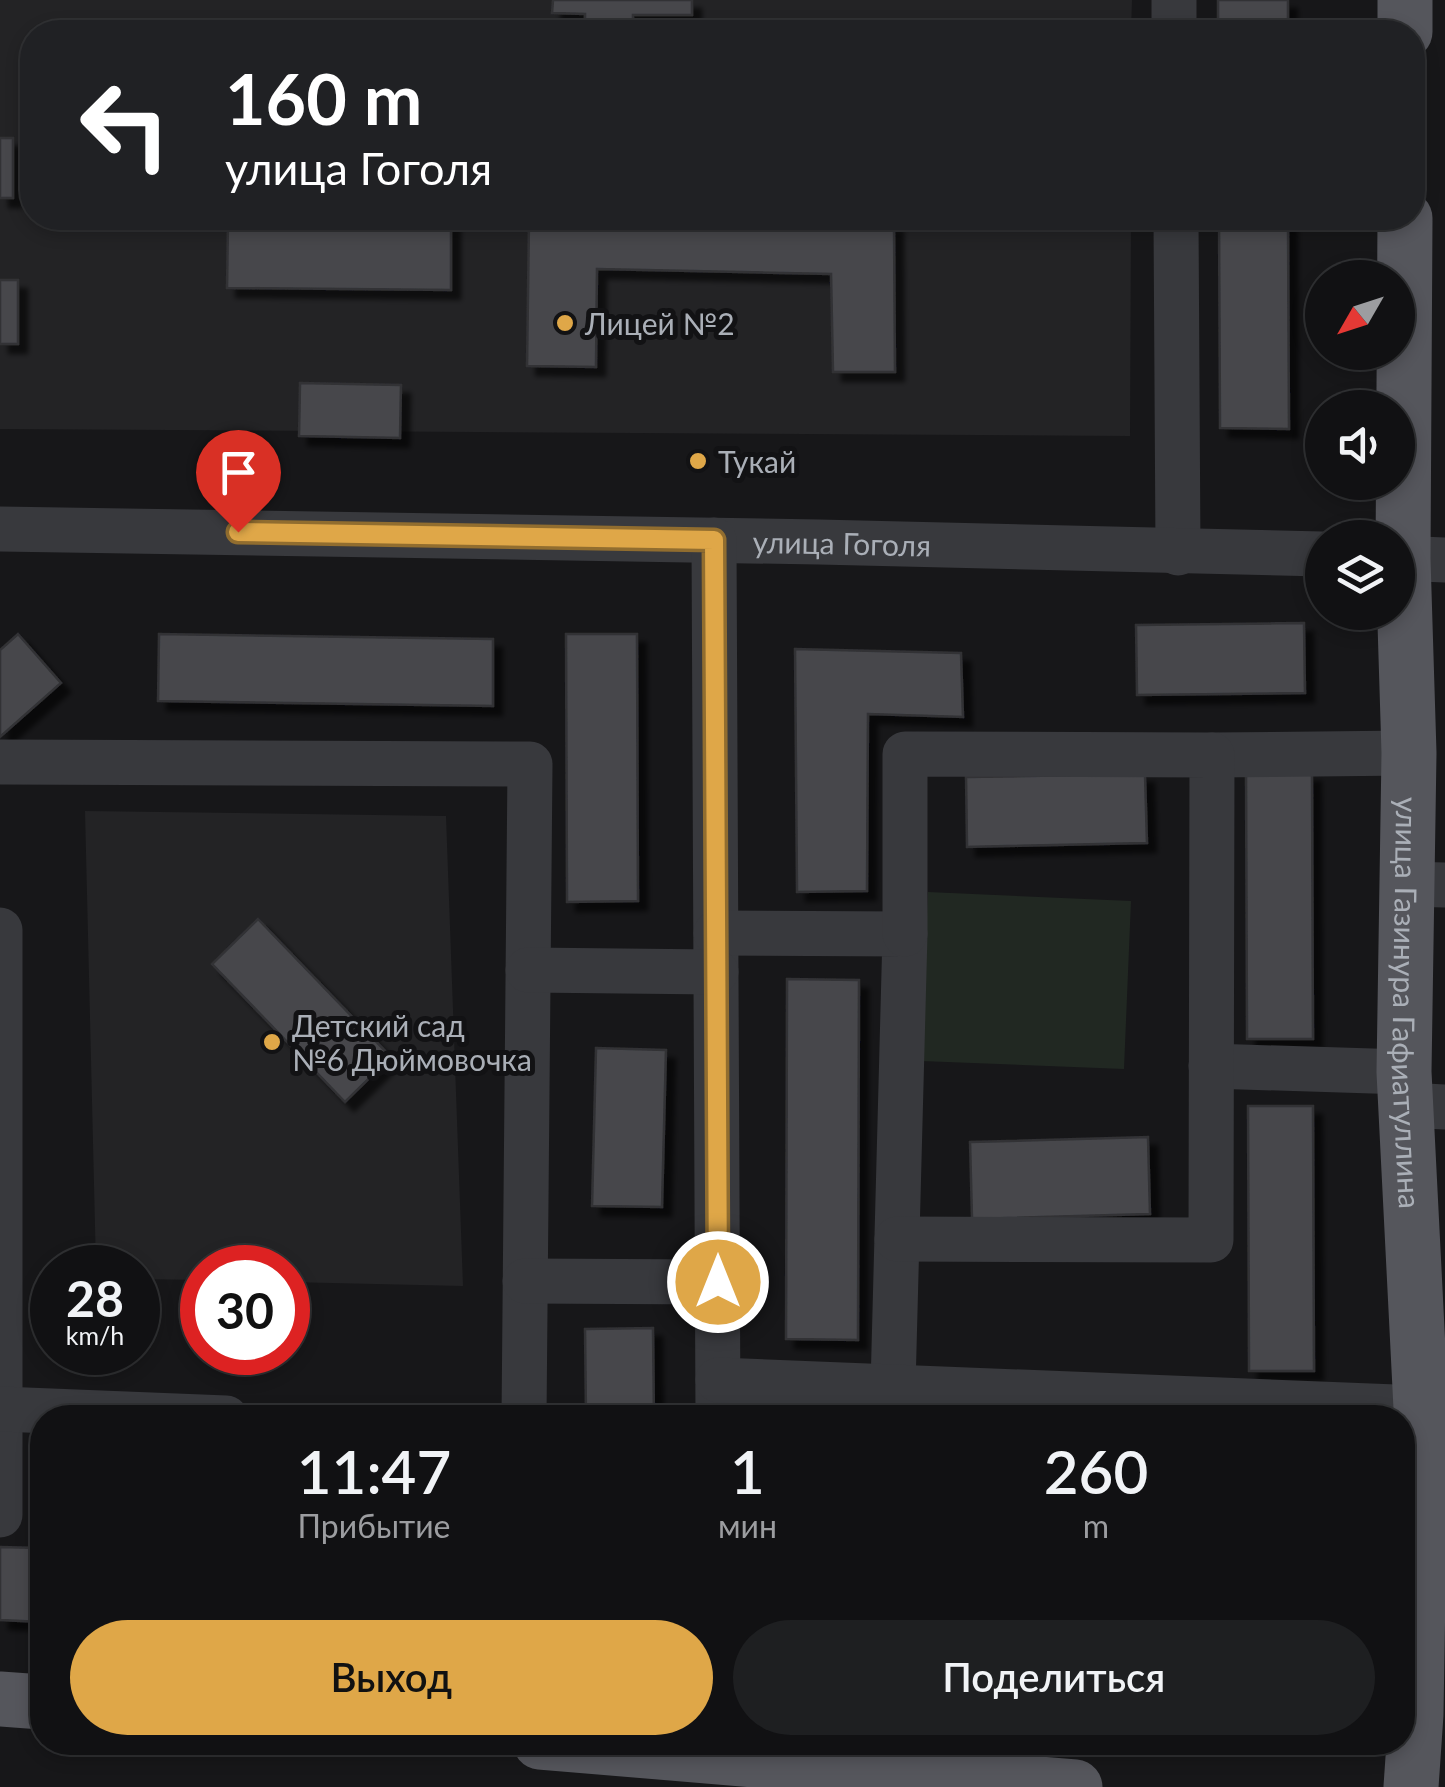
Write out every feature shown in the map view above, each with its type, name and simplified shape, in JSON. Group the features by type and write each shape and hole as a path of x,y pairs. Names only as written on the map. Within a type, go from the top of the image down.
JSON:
{"main road":[{"name":"улица Газинура Гафиатуллина","path":"1406,230 1414,520"},
{"name":"улица Газинура Гафиатуллина","path":"1412,630 1408,753 1426,884 1418,1094 1428,1198 1429,1435 1415,1726"},
{"path":"0,1698 30,1701"},
{"path":"656,1755 1074,1787"},
{"name":"улица Газинура Гафиатуллина","path":"1410,1787 1413,1755"}],"street":[{"path":"1176,230 1178,553"},
{"name":"улица Гоголя","path":"0,529 1305,554"},
{"path":"714,540 718,1398 893,1387 1094,1405"},
{"path":"893,1387 905,934 905,754 1408,753"},
{"path":"897,1238 1211,1240 1212,755"},
{"path":"0,762 530,764 524,1405"},
{"path":"0,930 0,1514"},
{"path":"528,970 905,934"},
{"path":"1211,1066 1418,1094"},
{"path":"525,1281 718,1282"},
{"path":"1,1409 30,1410"}],"shaded area":[{"name":"Лицей №2","path":"0,0 1132,0 1131,20 20,20 20,230 1131,230 1130,436 0,429"},
{"name":"Детский сад №6 Дюймовочка","path":"85,811 446,816 463,1286 310,1283 310,1245 180,1245 180,1280 160,1279 160,1245 95,1245"},
{"path":"928,892 1131,901 1124,1069 921,1061"}],"building":[{"path":"553,0 692,0 692,15 585,20 585,14 552,13"},
{"path":"1218,0 1288,0 1288,20 1218,20"},
{"path":"0,138 13,138 13,198 0,198"},
{"path":"228,230 451,230 451,290 227,288"},
{"path":"529,230 894,230 895,372 833,372 831,274 597,269 596,367 527,366"},
{"path":"1219,230 1288,230 1289,429 1220,428"},
{"path":"0,280 18,280 18,344 0,344"},
{"path":"300,383 401,385 400,438 299,436"},
{"path":"1304,623 1305,693 1137,695 1136,625"},
{"path":"18,634 61,683 0,737 0,650"},
{"path":"159,634 493,639 493,706 158,701"},
{"path":"566,634 637,634 638,901 567,902"},
{"path":"795,649 961,653 963,717 868,714 867,891 797,892"},
{"path":"1246,773 1312,773 1313,1039 1247,1039"},
{"path":"1145,774 1147,843 967,847 966,777"},
{"path":"258,919 391,1057 345,1102 212,964"},
{"path":"787,979 859,980 858,1340 786,1339"},
{"path":"596,1048 666,1050 662,1207 592,1206"},
{"path":"1248,1106 1313,1106 1314,1371 1249,1371"},
{"path":"1148,1137 1150,1214 972,1219 970,1142"},
{"path":"653,1328 654,1405 586,1405 585,1329"},
{"path":"0,1547 30,1548 30,1621 0,1620"}],"place":[{"name":"Лицей №2","path":"565,323"},
{"name":"Тукай","path":"698,461"},
{"name":"Детский сад №6 Дюймовочка","path":"272,1042"}],"route":[{"path":"238,532 714,540 718,1282"}]}
